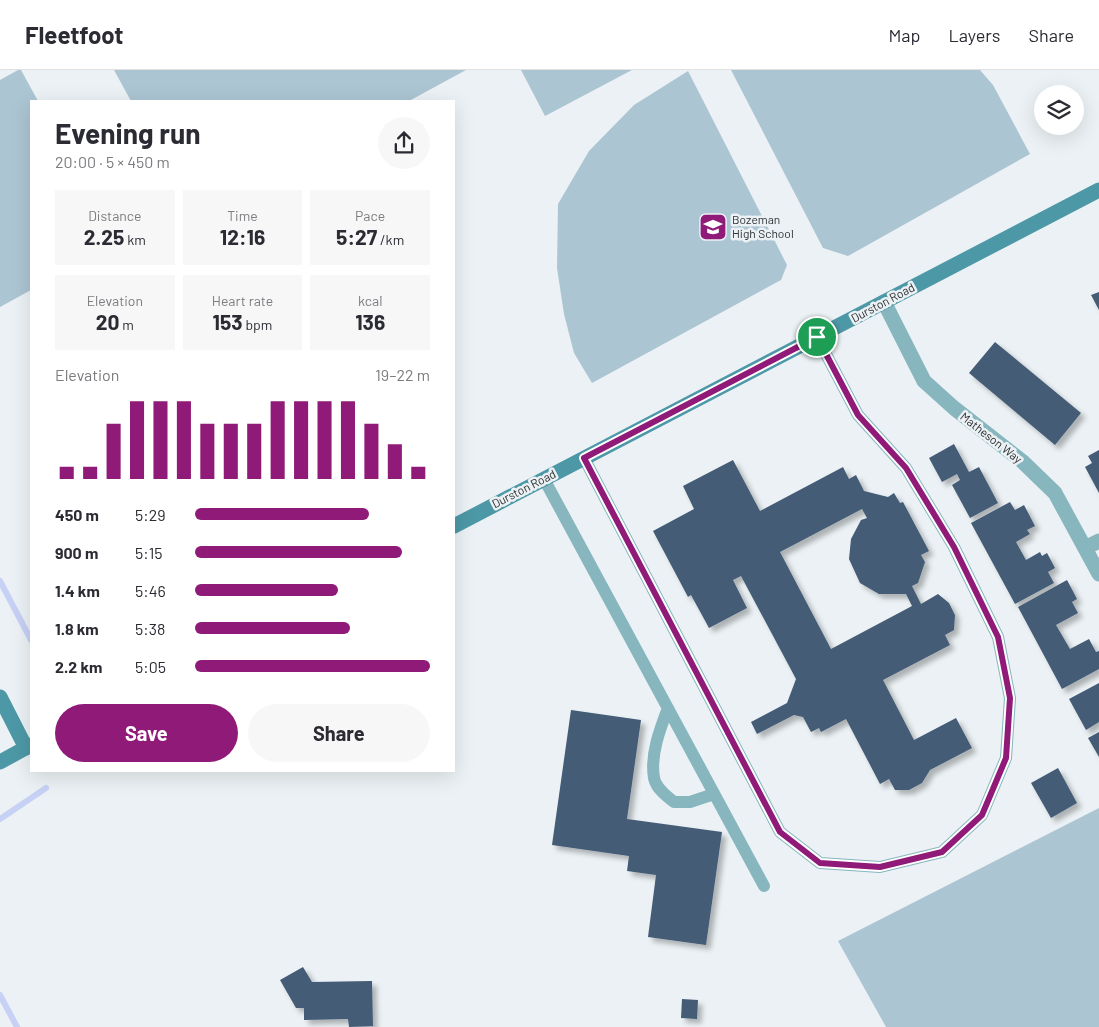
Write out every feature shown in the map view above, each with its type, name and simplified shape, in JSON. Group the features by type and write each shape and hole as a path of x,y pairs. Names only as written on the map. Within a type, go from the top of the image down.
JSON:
{"main road":[{"name":"Durston Road","path":"455,525 1099,190"},
{"path":"0,697 29,747 0,762"}],"street":[{"name":"Matheson Way","path":"884,302 924,381 954,408 1023,462 1055,493 1099,574"},
{"path":"1085,548 1099,540"}],"lane":[{"path":"584,458 780,832 820,863 880,867 942,852 982,815 1006,758 1010,698 998,637 949,539 906,468 858,415 817,337"},
{"path":"544,478 764,886"},
{"path":"668,708 656,738 654,778 661,791 674,802 690,802 714,794"}],"shaded area":[{"path":"21,70 37,100 30,100 30,291 0,307 0,80"},
{"path":"114,70 466,70 411,100 130,100"},
{"path":"521,70 632,70 545,116"},
{"path":"731,70 980,70 993,85 1030,154 848,256 823,248"},
{"path":"688,71 787,265 781,280 592,383 574,353 564,314 557,268 558,204 589,151 634,105"},
{"path":"1099,808 1099,1027 886,1027 838,941"}],"building":[{"path":"1099,292 1099,310 1091,295"},
{"path":"995,342 1081,413 1055,445 969,373"},
{"path":"954,444 969,472 979,467 998,503 970,518 952,485 960,480 957,474 942,482 929,458"},
{"path":"1099,450 1099,493 1085,467 1092,463 1088,456"},
{"path":"733,460 760,511 843,467 849,479 856,475 864,491 888,497 894,493 900,503 903,502 929,551 921,555 925,562 918,583 912,586 921,604 938,594 949,603 955,615 954,630 945,635 950,645 883,680 914,740 956,718 972,748 930,770 922,783 909,790 895,790 889,779 880,784 846,719 821,732 819,728 811,732 803,717 794,715 757,734 751,722 787,703 796,679 741,576 733,580 747,608 709,628 691,595 688,597 653,531 694,509 683,486","holes":["862,509 867,518 861,520 851,539 849,559 860,583 879,594 906,594 912,606 831,649 780,552"]},
{"path":"1010,502 1015,510 1024,505 1035,526 1027,530 1030,534 1016,542 1026,560 1040,552 1042,556 1047,553 1055,568 1048,572 1054,583 1015,604 971,523"},
{"path":"1067,580 1077,599 1072,602 1078,613 1056,625 1070,649 1089,639 1096,652 1099,651 1099,669 1062,689 1018,607"},
{"path":"1099,683 1099,722 1086,730 1069,699"},
{"path":"571,710 641,720 627,819 722,832 706,945 648,937 656,875 627,871 629,856 552,845"},
{"path":"1099,732 1099,757 1088,738"},
{"path":"1058,768 1077,803 1051,818 1031,783"},
{"path":"303,967 312,982 372,981 373,1026 349,1027 348,1019 304,1020 304,1008 296,1008 280,980"},
{"path":"682,999 698,1000 697,1019 681,1018"}],"waterway":[{"path":"0,581 30,638"},
{"path":"0,819 46,788"},
{"path":"0,995 17,1027"}],"place":[{"name":"Bozeman High School","path":"713,227"}],"route":[{"path":"817,337 858,415 906,468 954,547 998,637 1010,698 1006,758 982,815 942,852 880,867 820,863 780,832 584,458 817,337"}]}
